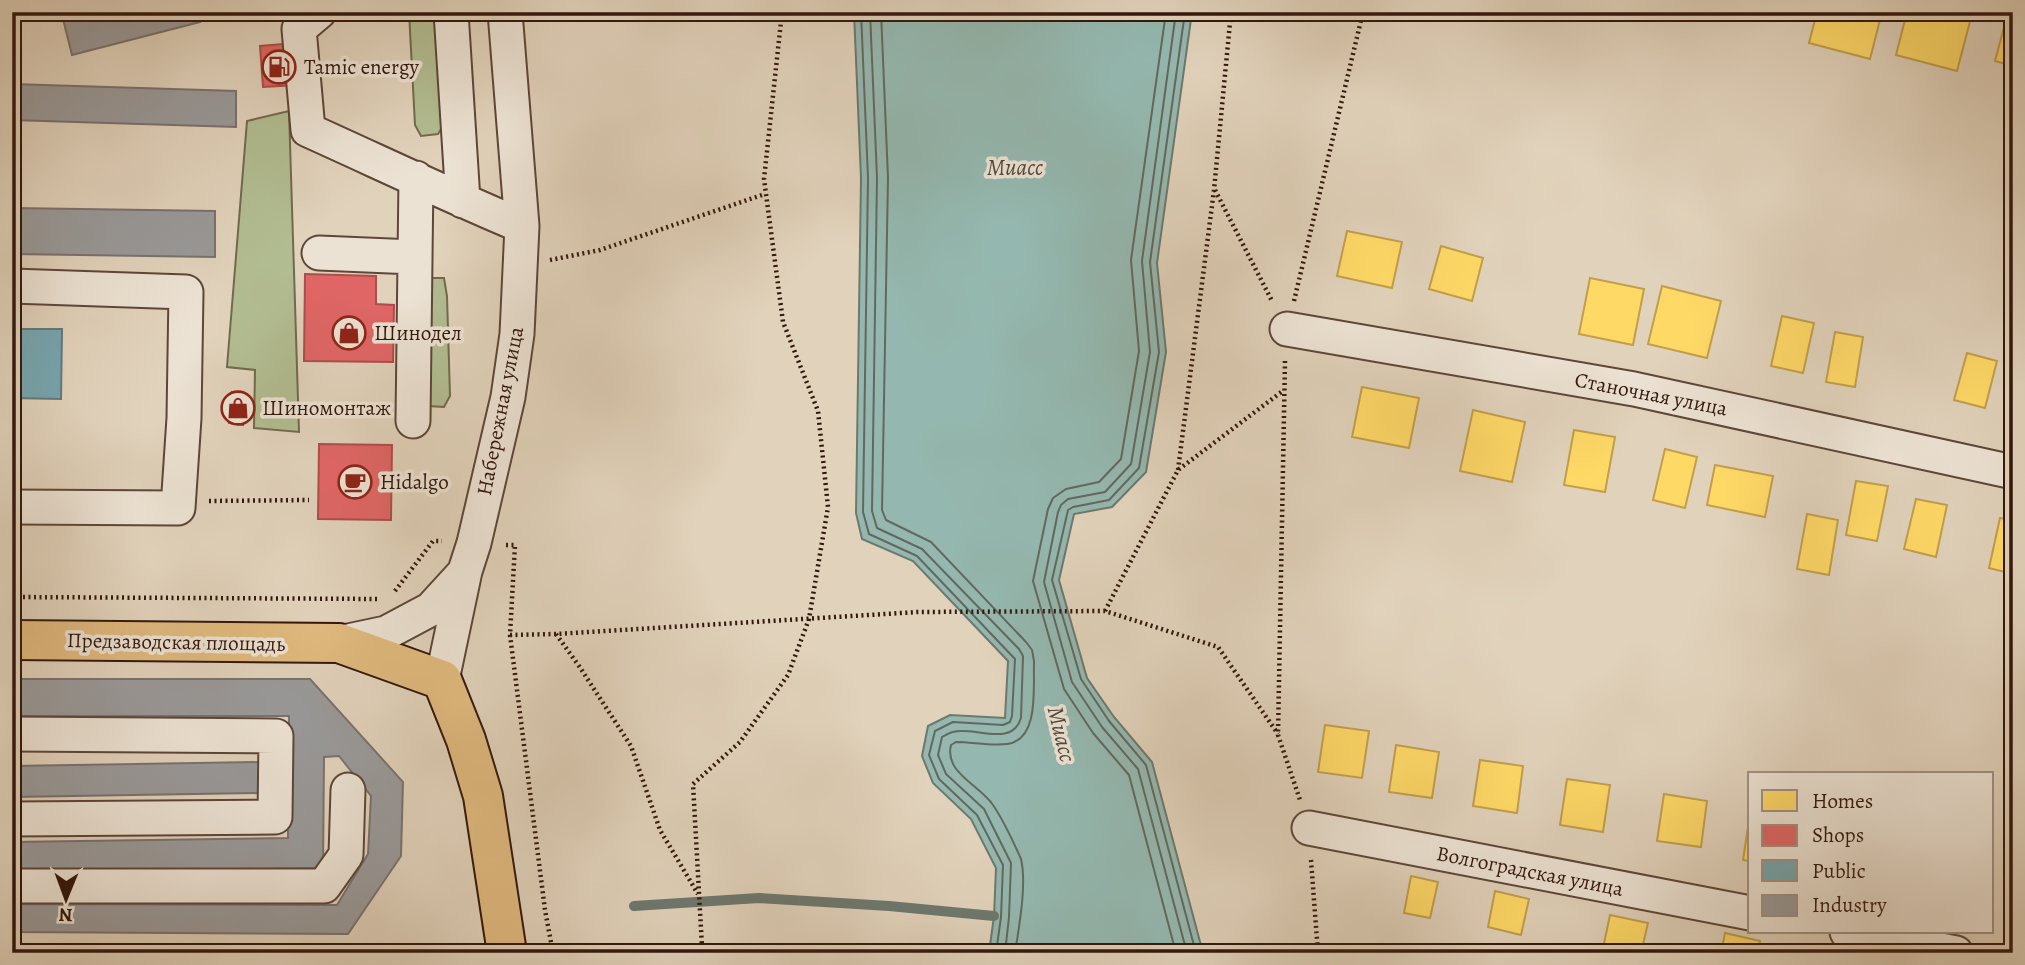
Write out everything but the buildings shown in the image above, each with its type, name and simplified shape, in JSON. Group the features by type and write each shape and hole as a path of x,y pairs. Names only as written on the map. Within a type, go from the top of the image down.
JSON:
{"main road":[{"name":"Предзаводская площадь","path":"12,640 339,643 442,680"},
{"path":"442,680 466,740 483,796 508,953"}],"street":[{"path":"319,12 299,29 308,130 522,226"},
{"path":"451,12 463,201"},
{"name":"Набережная улица","path":"442,680 508,397 517,334 522,226 505,12"},
{"path":"413,421 416,178"},
{"path":"319,253 415,257"},
{"path":"12,286 186,292 184,418 189,504 12,507"},
{"name":"Станочная улица","path":"1287,329 1634,389 2013,472"},
{"path":"339,643 386,633 431,609 470,557"},
{"path":"12,734 276,736 275,817 12,819"},
{"path":"12,886 324,886 346,855 348,790"},
{"name":"Волгоградская улица","path":"1309,828 1748,913"},
{"path":"1857,934 1956,953"}],"path":[{"path":"706,953 702,947 693,784 740,742 788,675 809,619 828,507 818,411 783,322 764,179 782,12"},
{"path":"1105,611 1178,470 1214,190 1231,12"},
{"path":"1278,735 1287,329 1363,12"},
{"path":"1214,190 1287,329"},
{"path":"521,265 600,250 766,194"},
{"path":"1178,470 1284,390"},
{"path":"189,504 309,500"},
{"path":"12,597 388,599 432,541 470,557 515,545 510,635 553,953"},
{"path":"510,635 918,612 1105,611 1218,647 1278,735 1309,828 1318,953"},
{"path":"556,634 631,746 660,830 699,894"}],"green space":[{"path":"409,12 442,12 446,121 438,134 421,136 415,125"},
{"path":"289,111 299,432 254,428 255,370 227,367 247,121"},
{"path":"429,278 444,278 447,296 450,396 444,407 428,406"}],"water":[{"name":"Миасс","path":"854,12 1192,12 1157,263 1166,352 1146,472 1112,507 1074,514 1059,580 1087,678 1114,717 1152,762 1203,953 989,953 996,868 971,819 933,783 922,756 928,726 950,715 1005,718 1008,661 913,561 862,539 856,513 861,178"}],"waterway":[{"path":"634,906 759,898 994,916"}],"place":[{"name":"Tamic energy","path":"279,67"},
{"name":"Шинодел","path":"349,333"},
{"name":"Шиномонтаж","path":"238,408"},
{"name":"Hidalgo","path":"355,482"}]}
